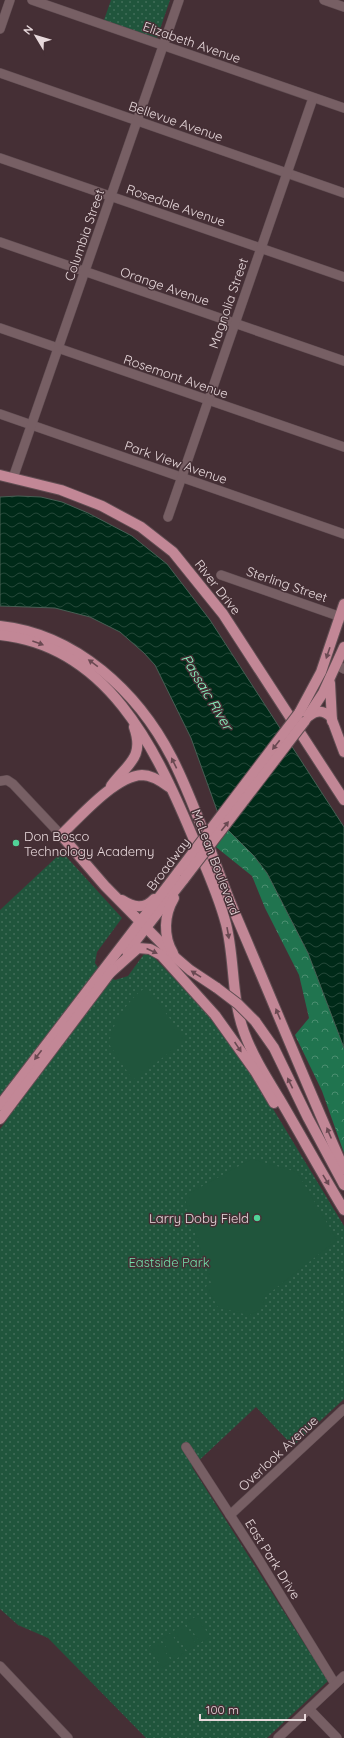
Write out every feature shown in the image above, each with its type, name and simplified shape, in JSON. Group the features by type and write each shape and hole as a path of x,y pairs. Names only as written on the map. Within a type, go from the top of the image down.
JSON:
{"main road":[{"name":"River Drive","path":"0,475 61,490 102,506 141,527 172,552 228,620 344,800"},
{"name":"Broadway","path":"181,875 299,713 321,672 342,617 344,604"},
{"name":"McLean Boulevard","path":"0,626 19,629 44,636 67,646 89,660 128,695 159,736 182,782 229,900 344,1169"},
{"name":"McLean Boulevard","path":"0,635 40,644 73,660 104,683 128,712 172,790 224,915 230,947 235,999 244,1034 344,1210"},
{"name":"Broadway","path":"0,1105 107,971 181,875 304,722 331,678 340,667 344,647"},
{"path":"331,678 329,690 332,721"},
{"path":"128,712 137,737 137,750 132,762 106,792 61,835 77,856 142,925 176,958 190,970 238,1004 254,1021 274,1048 308,1118 344,1185"},
{"path":"304,722 309,716 317,712 327,713 332,721 344,752"},
{"path":"106,792 124,781 142,775 158,780 172,790"},
{"path":"115,896 133,906 141,907 149,904 181,875"},
{"path":"176,958 167,939 166,921 181,875"},
{"path":"107,971 138,948 150,949 161,955 215,1014 255,1071 284,1120 309,1150"},
{"name":"Broadway","path":"0,1119 107,971"}],"street":[{"path":"0,29 10,0"},
{"name":"Elizabeth Avenue","path":"32,0 344,108"},
{"name":"Columbia Street","path":"13,478 178,0"},
{"path":"324,0 344,7"},
{"name":"Bellevue Avenue","path":"0,73 344,193"},
{"name":"Magnolia Street","path":"168,516 313,98"},
{"name":"Rosedale Avenue","path":"0,158 344,277"},
{"name":"Orange Avenue","path":"0,242 344,362"},
{"name":"Rosemont Avenue","path":"0,328 344,447"},
{"name":"Park View Avenue","path":"0,414 344,534"},
{"name":"Sterling Street","path":"221,575 342,617"},
{"path":"2,780 14,784 61,835"},
{"name":"Overlook Avenue","path":"230,1515 344,1409"},
{"name":"East Park Drive","path":"186,1447 335,1684"},
{"path":"0,1666 63,1736"},
{"path":"278,1738 344,1676"},
{"path":"309,1708 337,1738"}],"green space":[{"path":"111,0 170,0 157,38 104,20"},
{"path":"228,830 254,856 267,873 308,953 323,988 344,1048 344,1153 322,1091 295,1035 309,1018 299,975 265,908 252,876 216,847"},
{"name":"Eastside Park","path":"62,852 122,918 97,952 95,963 101,972 115,980 128,976 147,950 206,1012 247,1066 344,1226 344,1399 293,1446 256,1407 192,1467 328,1681 267,1738 146,1738 48,1638 18,1625 0,1609 0,1129 7,1120 0,1110 0,910"},
{"path":"146,987 186,1040 133,1080 109,1044 114,1028 122,1012 133,998"},
{"name":"Larry Doby Field","path":"252,1159 297,1172 337,1240 262,1299 265,1307 246,1317 244,1314 221,1308 219,1309 206,1286 211,1283 184,1196"},
{"path":"197,1616 210,1637 200,1643 187,1622"},
{"path":"184,1624 197,1645 187,1651 174,1630"},
{"path":"171,1633 184,1654 174,1660 161,1639"},
{"path":"158,1641 172,1662 162,1668 149,1647"}],"water":[{"name":"Passaic River","path":"0,497 41,497 62,502 88,513 132,536 167,564 210,620 344,827 344,1048 308,953 267,873 254,856 228,830 219,816 191,738 155,665 120,632 90,617 55,608 0,606"}],"place":[{"name":"Don Bosco Technology Academy","path":"16,843"},
{"name":"Larry Doby Field","path":"257,1218"}]}
